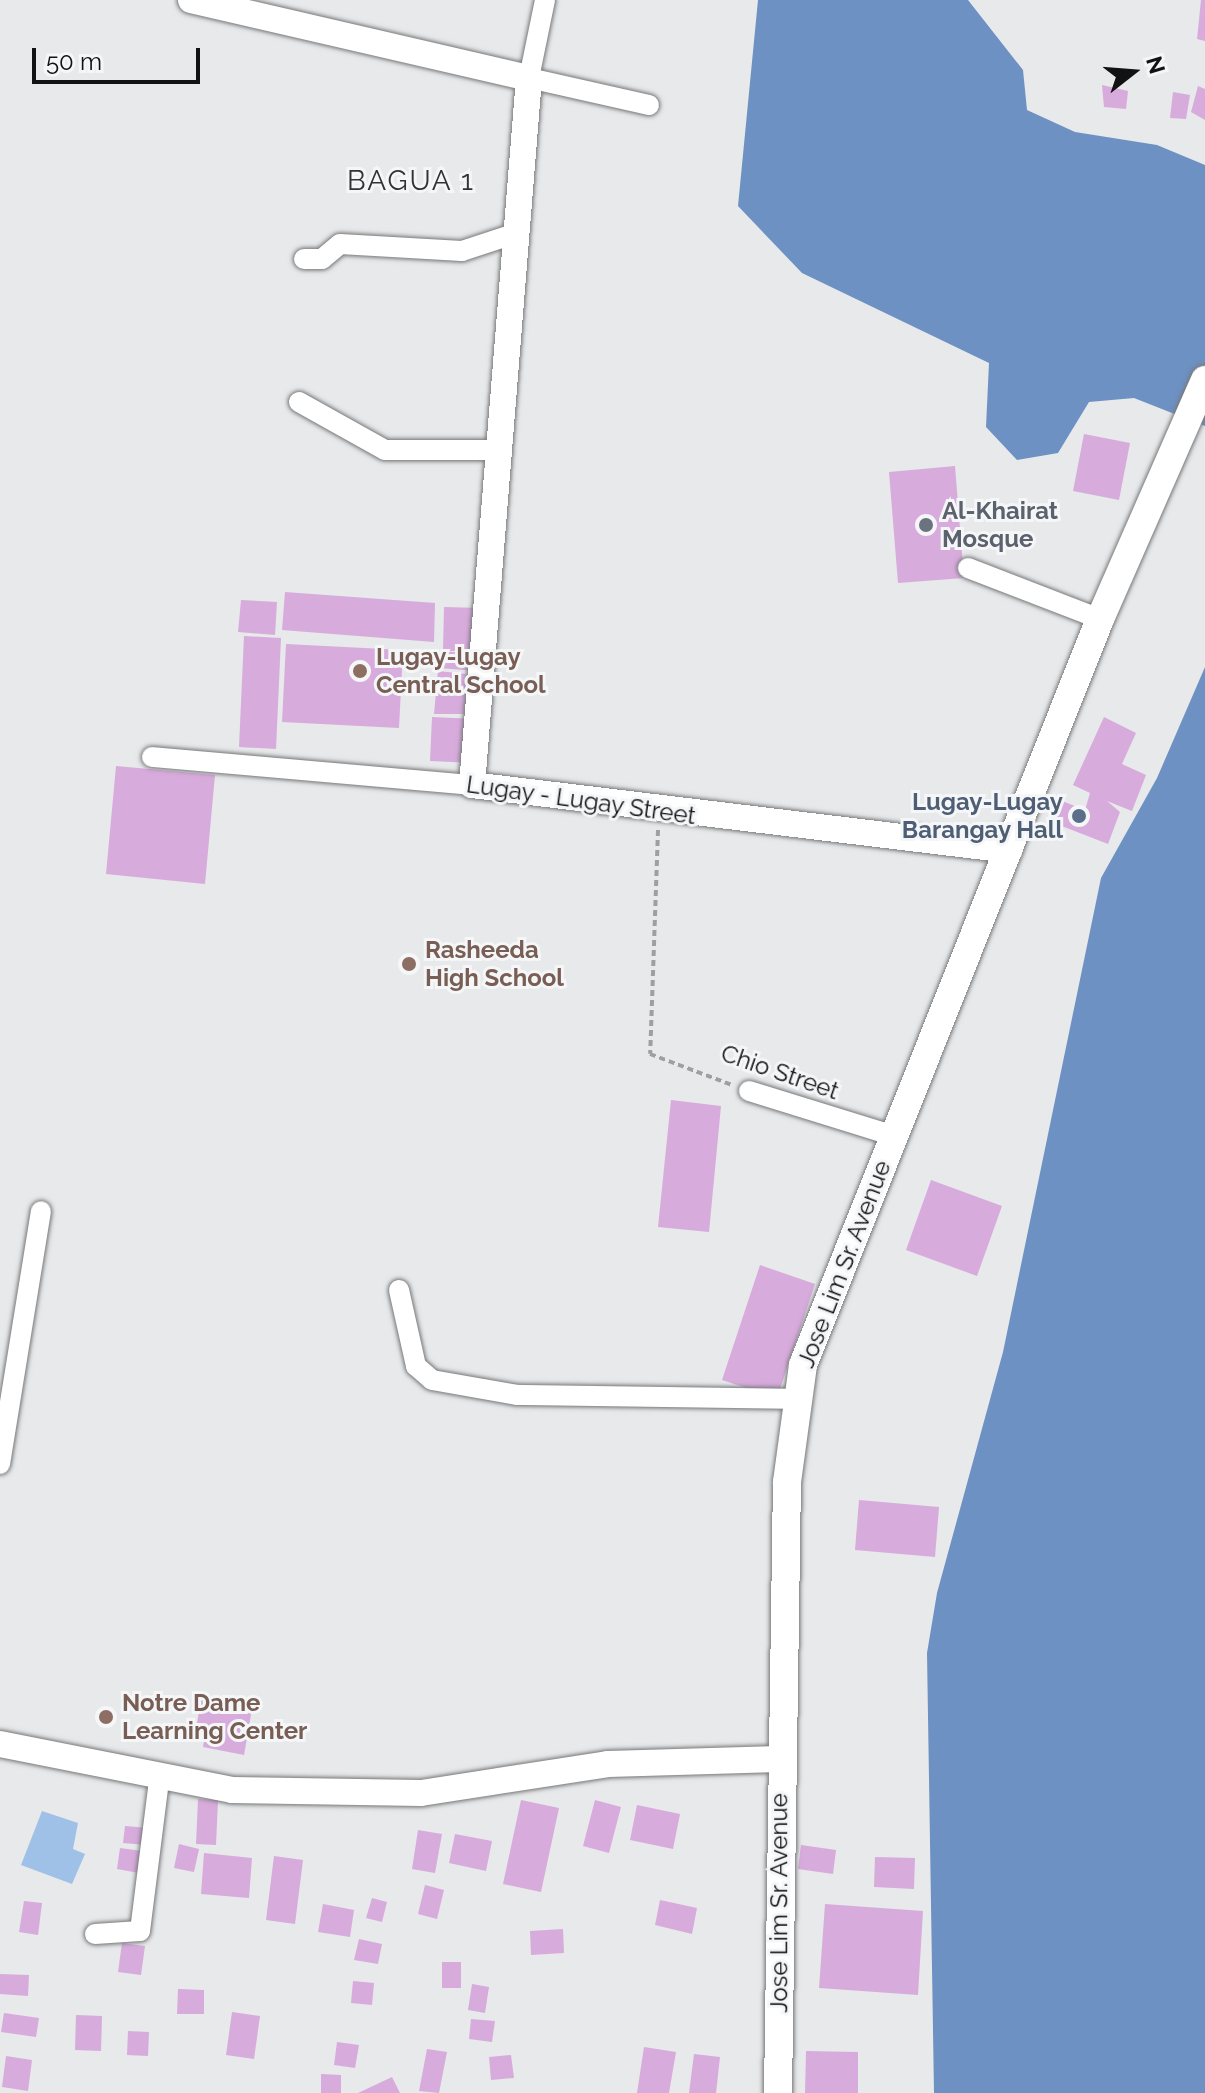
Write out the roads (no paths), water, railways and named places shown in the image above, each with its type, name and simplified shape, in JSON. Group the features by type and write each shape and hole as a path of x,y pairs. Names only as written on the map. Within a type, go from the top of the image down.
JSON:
{"main road":[{"name":"Jose Lim Sr. Avenue","path":"778,2093 779,1759 795,1399 816,1322 894,1136 1100,619 1205,380"}],"street":[{"path":"191,0 649,105"},
{"path":"472,785 511,235 529,78 545,0"},
{"path":"304,259 322,259 340,244 462,251 511,235"},
{"path":"299,402 385,450 496,450"},
{"path":"968,568 1100,619"},
{"name":"Lugay - Lugay Street","path":"152,757 472,785 658,812 1009,850"},
{"name":"Chio Street","path":"749,1091 894,1136"},
{"path":"0,1464 41,1211"},
{"path":"399,1290 416,1366 432,1380 517,1395 795,1399"},
{"path":"0,1744 159,1780 232,1790 421,1793 608,1764 779,1759"},
{"path":"95,1934 140,1931 159,1780"}],"place":[{"name":"Al-Khairat Mosque","path":"926,525"},
{"name":"Lugay-lugay Central School","path":"360,671"},
{"name":"Lugay-Lugay Barangay Hall","path":"1079,816"},
{"name":"Rasheeda High School","path":"409,964"},
{"name":"Notre Dame Learning Center","path":"106,1717"}],"district":[{"name":"BAGUA 1","path":"411,181"}]}
